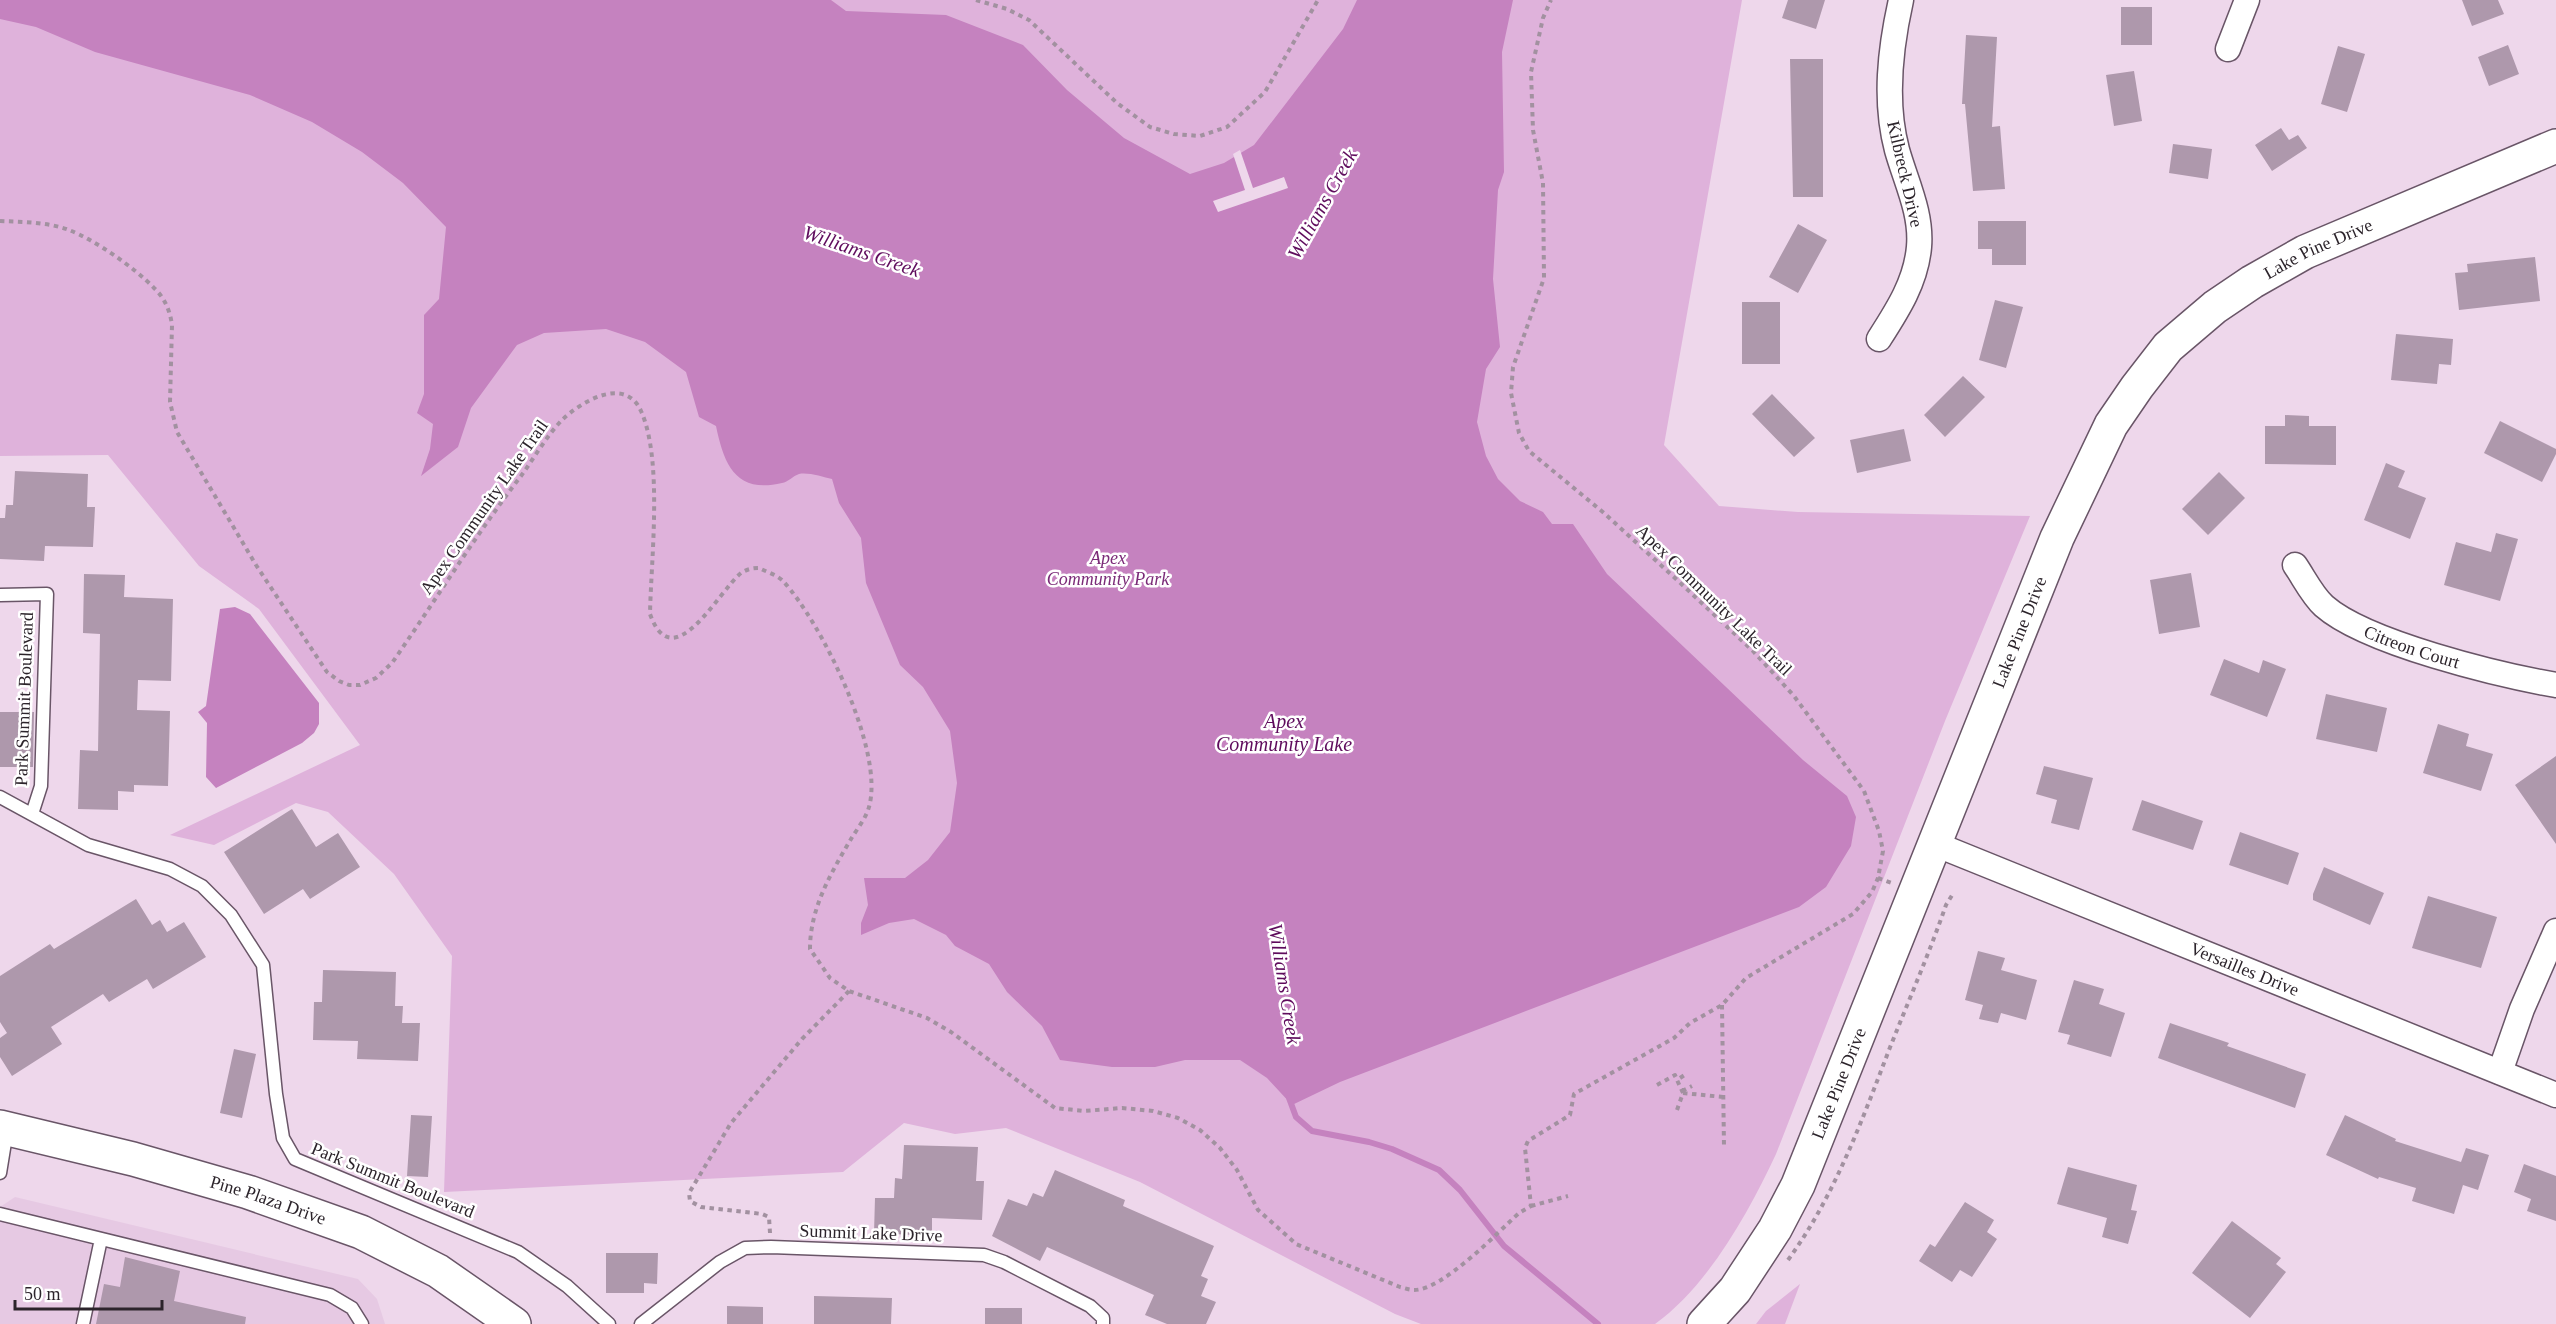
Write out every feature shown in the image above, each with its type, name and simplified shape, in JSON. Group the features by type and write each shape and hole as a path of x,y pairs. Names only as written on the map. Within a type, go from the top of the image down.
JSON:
{"main road":[{"name":"Lake Pine Drive","path":"1704,1324 1735,1290 1775,1229 1798,1185 2057,538 2111,425 2168,347 2215,308 2252,282 2305,252 2556,146"},
{"name":"Pine Plaza Drive","path":"4,1128 133,1159 248,1192 361,1232 438,1271 514,1324"}],"street":[{"name":"Kilbreck Drive","path":"1880,339 1909,289 1919,248 1919,224 1896,148 1890,96 1892,44 1901,0"},
{"path":"2228,49 2247,0"},
{"name":"Citreon Court","path":"2295,565 2322,604 2353,625 2451,659 2556,686"},
{"name":"Versailles Drive","path":"1935,844 2556,1095"},
{"path":"2500,1072 2522,1009 2556,931"}],"lane":[{"name":"Park Summit Boulevard","path":"0,595 46,594 41,786 32,814"},
{"name":"Park Summit Boulevard","path":"0,797 88,845 170,869 202,886 231,915 262,965 283,1138 295,1159 518,1252 567,1286 609,1324"},
{"path":"0,1173 4,1128"},
{"path":"0,1214 330,1295 352,1308 362,1324"},
{"path":"83,1324 101,1239"},
{"name":"Summit Lake Drive","path":"641,1324 720,1262 745,1248 771,1247 984,1255 1004,1262 1090,1306 1103,1318 1103,1324"}],"path":[{"path":"976,0 1007,9 1029,20 1117,104 1150,127 1174,134 1200,136 1227,127 1265,92 1318,0"},
{"name":"Apex Community Lake Trail","path":"0,221 38,223 69,230 93,243 155,288 170,313 172,325 170,402 177,432 256,565 327,672 349,685 360,685 376,678 392,663 483,526 560,422 593,398 620,393 630,398 640,409 645,422 652,461 650,615 656,629 663,637 679,637 687,634 742,572 759,568 781,580 806,612 855,709 871,768 873,789 868,809 833,869 814,915 810,949 814,958 830,978 849,991 927,1018 1055,1108 1084,1110 1122,1108 1153,1111 1178,1118 1193,1126 1220,1148 1236,1170 1258,1210 1296,1244 1392,1284 1414,1290 1433,1285 1452,1272 1519,1213 1531,1206 1525,1148 1528,1141 1570,1115 1574,1094 1674,1038 1690,1023 1722,1005 1746,978 1853,914 1866,901 1878,878 1883,851 1880,831 1864,791 1794,696 1753,651 1676,579 1604,513 1529,451 1519,433 1511,393 1513,367 1544,278 1543,183 1533,130 1531,72 1543,18 1551,0"},
{"path":"1878,878 1891,883"},
{"path":"1783,1267 1808,1232 1861,1124 1946,905 1954,892"},
{"path":"1938,902 1946,905"},
{"path":"771,1247 769,1217 762,1214 701,1207 690,1201 689,1193 693,1190 709,1157 731,1123 802,1039 849,991"},
{"path":"1722,1005 1724,1147"},
{"path":"1677,1080 1686,1074"},
{"path":"1657,1085 1675,1075 1683,1092"},
{"path":"1677,1110 1683,1092 1692,1086"},
{"path":"1683,1092 1723,1097"},
{"path":"1531,1206 1568,1196"}],"shaded area":[{"path":"15,1197 358,1279 377,1299 385,1324 0,1324 0,1207"}],"green space":[{"name":"Apex Community Park","path":"0,0 1742,0 1664,445 1719,506 1798,512 2030,516 1945,721 1776,1154 1740,1223 1709,1269 1692,1290 1655,1324 1421,1324 1395,1314 1140,1182 1006,1128 955,1134 904,1123 843,1172 444,1192 452,956 394,874 328,812 296,803 214,845 170,835 360,745 259,609 199,566 108,455 0,456"},
{"path":"1800,1284 1785,1324 1756,1324 1766,1311"}],"water":[{"name":"Apex Community Lake","path":"0,0 831,0 846,11 946,15 1023,45 1067,90 1124,138 1190,174 1224,163 1254,145 1343,29 1357,0 1513,0 1502,52 1504,172 1498,190 1493,279 1500,347 1486,369 1477,422 1486,456 1498,479 1520,501 1543,512 1552,524 1573,524 1607,574 1803,760 1847,796 1856,817 1851,846 1826,887 1799,907 1340,1082 1292,1105 1267,1078 1240,1060 1185,1060 1155,1067 1112,1067 1060,1060 1042,1026 1007,992 989,964 955,946 946,935 914,919 889,923 861,935 861,923 868,905 864,878 905,878 928,860 950,832 957,783 950,731 923,687 900,665 866,583 861,538 839,503 832,479 803,474 784,482 766,485 743,480 728,464 716,426 699,417 686,372 645,342 606,329 544,333 517,345 471,408 458,447 421,476 430,449 433,424 417,413 424,394 424,315 439,299 446,227 403,183 362,152 312,122 250,95 95,52 36,27 0,19"},
{"path":"235,607 250,614 319,703 319,724 314,733 302,743 216,788 206,777 207,723 198,712 206,706 220,609"}],"pier":[{"path":"1240,150 1253,188 1284,177 1288,188 1218,212 1213,201 1245,190 1233,154"}],"building":[{"path":"1788,0 1825,0 1816,29 1782,18"},
{"path":"2462,0 2498,0 2504,14 2472,26"},
{"path":"2121,7 2152,7 2152,45 2121,45"},
{"path":"1966,35 1997,37 1992,127 2000,126 2005,189 1973,191 1965,104 1962,104"},
{"path":"2508,45 2519,74 2489,86 2478,57"},
{"path":"2338,46 2365,54 2347,112 2321,104"},
{"path":"1790,59 1823,59 1823,197 1793,197"},
{"path":"2134,71 2142,121 2114,126 2106,75"},
{"path":"2281,128 2289,140 2298,135 2307,148 2272,171 2255,145"},
{"path":"2173,144 2212,149 2208,179 2169,173"},
{"path":"1978,221 2026,221 2026,265 1992,265 1992,249 1978,249"},
{"path":"1798,224 1827,240 1798,293 1769,277"},
{"path":"2535,257 2540,301 2459,310 2455,273 2468,272 2467,264"},
{"path":"1995,300 2023,307 2006,368 1979,360"},
{"path":"1742,302 1780,302 1780,364 1742,364"},
{"path":"2396,334 2453,339 2451,365 2439,364 2437,384 2391,380"},
{"path":"1963,376 1985,397 1945,437 1924,415"},
{"path":"1772,394 1815,438 1794,457 1752,414"},
{"path":"2285,415 2309,416 2309,426 2336,426 2336,465 2265,464 2265,426 2285,426"},
{"path":"2500,421 2556,449 2556,454 2542,482 2484,453"},
{"path":"1904,429 1911,461 1857,473 1850,440"},
{"path":"2386,463 2405,471 2398,487 2426,498 2410,539 2364,520"},
{"path":"15,471 88,474 87,507 95,507 93,547 45,546 44,561 0,559 0,518 5,518 6,505 13,505"},
{"path":"2219,472 2245,498 2208,535 2182,509"},
{"path":"2496,533 2518,539 2500,601 2444,585 2456,542 2491,552"},
{"path":"2191,573 2200,627 2159,634 2150,580"},
{"path":"84,574 125,575 124,597 173,599 171,681 138,680 137,710 170,711 168,786 134,785 134,792 118,791 118,810 78,809 80,750 98,751 100,634 83,633"},
{"path":"2224,659 2259,673 2263,660 2286,669 2267,717 2210,695"},
{"path":"2326,694 2387,708 2377,752 2316,739"},
{"path":"0,712 34,712 33,767 0,767"},
{"path":"2438,724 2469,734 2466,746 2493,754 2481,791 2423,773"},
{"path":"2556,756 2556,844 2515,785"},
{"path":"2044,766 2093,778 2079,830 2051,823 2057,800 2036,794"},
{"path":"2142,800 2203,821 2193,850 2132,830"},
{"path":"292,809 316,847 338,833 360,867 310,899 303,889 264,914 224,852"},
{"path":"2240,832 2299,853 2288,885 2229,865"},
{"path":"2324,867 2384,893 2370,925 2313,900 2313,894"},
{"path":"2428,896 2497,917 2481,968 2412,948"},
{"path":"136,899 152,925 160,920 167,932 184,922 206,957 153,989 147,979 109,1002 103,994 51,1027 62,1044 12,1076 0,1057 0,1038 7,1033 0,1022 0,976 50,944 54,949"},
{"path":"1978,951 2005,958 2001,970 2037,980 2026,1020 2001,1013 1998,1023 1979,1019 1983,1005 1965,1000"},
{"path":"323,970 396,972 395,1006 403,1006 402,1023 420,1023 418,1061 357,1059 358,1041 313,1040 314,1002 322,1002"},
{"path":"2074,980 2104,989 2099,1004 2125,1013 2111,1057 2067,1044 2070,1035 2058,1032"},
{"path":"2170,1023 2229,1043 2227,1046 2306,1074 2295,1108 2158,1058"},
{"path":"234,1049 256,1054 242,1118 220,1113"},
{"path":"411,1115 432,1116 428,1177 407,1176"},
{"path":"2345,1115 2396,1139 2395,1141 2461,1162 2466,1148 2489,1155 2478,1190 2463,1185 2454,1214 2412,1201 2416,1188 2379,1177 2378,1179 2326,1155"},
{"path":"904,1145 978,1147 976,1181 984,1181 982,1220 932,1218 932,1236 874,1233 875,1198 894,1198 895,1178 902,1179"},
{"path":"2524,1164 2556,1176 2556,1221 2527,1211 2531,1199 2514,1192"},
{"path":"2068,1167 2137,1185 2131,1210 2137,1211 2128,1244 2102,1237 2107,1218 2057,1204"},
{"path":"1055,1170 1125,1200 1123,1206 1214,1246 1201,1276 1208,1279 1201,1296 1216,1302 1206,1324 1167,1324 1145,1315 1154,1295 1047,1247 1040,1261 992,1236 1008,1199 1027,1206 1033,1193 1043,1197"},
{"path":"1965,1202 1994,1220 1987,1232 1997,1239 1972,1277 1960,1270 1952,1282 1919,1261 1930,1244 1935,1247"},
{"path":"2232,1221 2281,1258 2276,1264 2286,1272 2250,1318 2192,1273"},
{"path":"606,1253 658,1253 657,1284 644,1283 644,1293 606,1293"},
{"path":"125,1257 180,1271 174,1301 246,1317 245,1324 96,1324 104,1284 120,1287"},
{"path":"814,1296 892,1298 891,1324 814,1324"},
{"path":"727,1306 763,1307 763,1324 727,1324"},
{"path":"985,1308 1022,1308 1022,1324 985,1324"}],"waterway":[{"name":"Williams Creek","path":"1289,1098 1296,1117 1312,1131 1392,1149 1439,1170 1460,1190 1504,1246 1598,1324"}]}
